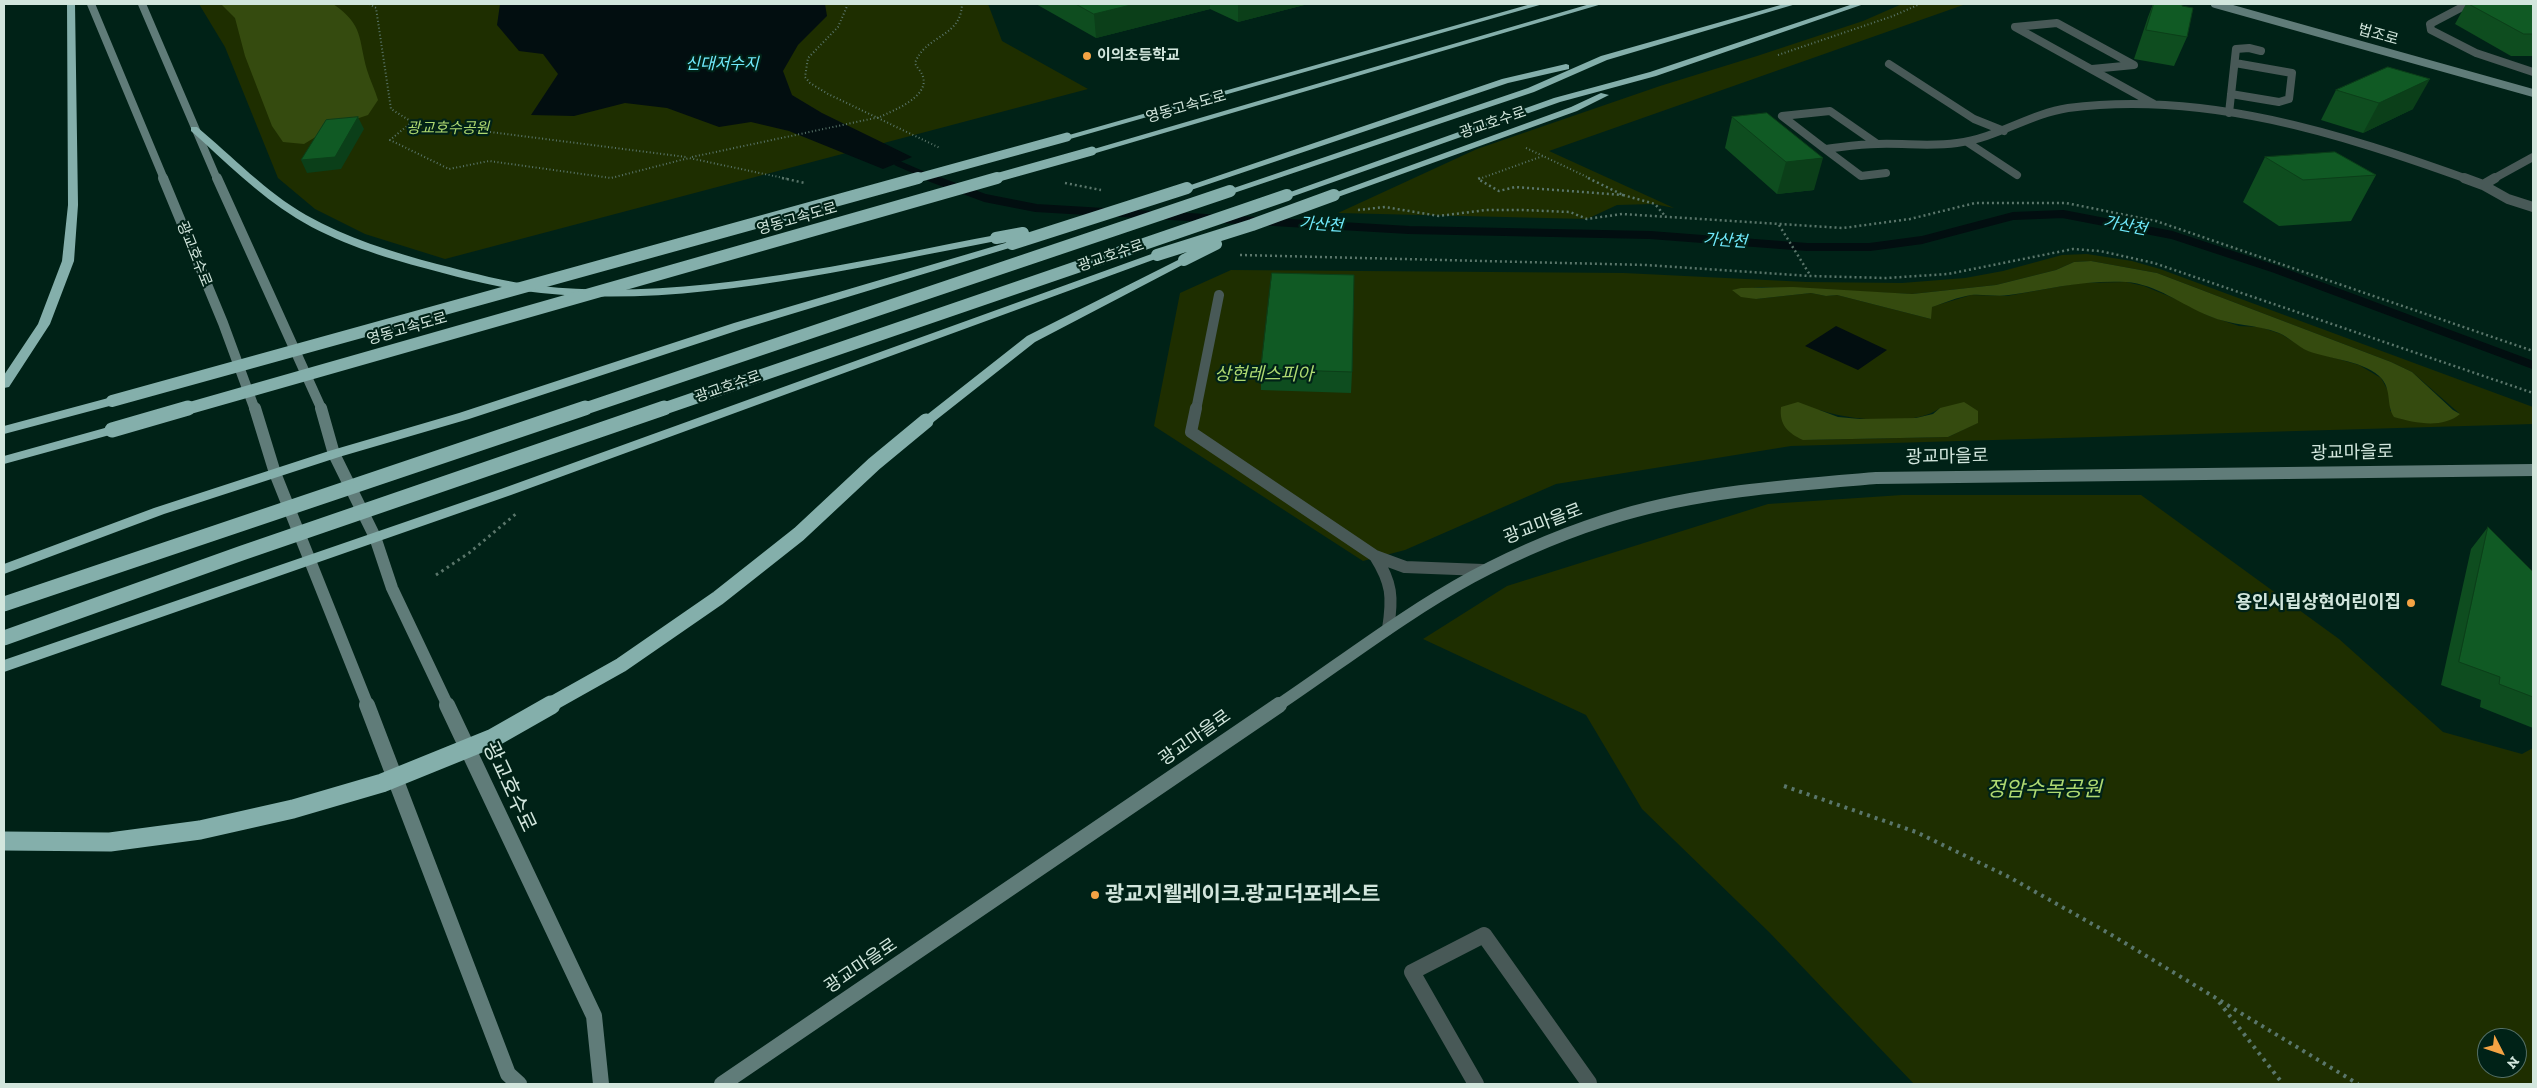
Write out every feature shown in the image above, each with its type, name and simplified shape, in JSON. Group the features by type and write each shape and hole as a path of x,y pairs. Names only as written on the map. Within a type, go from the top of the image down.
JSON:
{"highway":[{"path":"4,384 44,324 68,261 73,205 71,4"},
{"name":"영동고속도로","path":"4,430 112,402 1068,137 1539,4"},
{"name":"영동고속도로","path":"4,460 1092,151 1598,4"},
{"name":"광교호수로","path":"4,604 234,525 1042,257 1230,191 1531,90 1604,58 1792,4"},
{"name":"광교호수로","path":"4,638 252,550 1557,100 1653,74 1860,4"},
{"path":"4,569 159,512 334,454 464,416 738,326 1012,244 1187,188 1505,81 1604,58"},
{"path":"4,666 516,488 1157,255 1252,225 1574,109 1653,74"},
{"path":"194,128 286,206 344,237 384,254 514,285 555,291 622,292 764,281 1068,225"},
{"path":"4,841 110,842 200,830 293,810 382,783 493,738 621,665 718,598 799,534 874,464 1030,339 1252,225"}],"main road":[{"name":"광교호수로","path":"91,4 223,323 264,433 276,473 508,1074 519,1084"},
{"name":"광교호수로","path":"142,4 194,128 324,415 334,454 375,537 392,588 594,1016 601,1084"},
{"name":"법조로","path":"2215,4 2533,93"},
{"name":"광교마을로","path":"722,1084 1098,830 1388,630 1483,570 1538,545 1627,513 1698,498 1785,484 1876,478 2533,470"}],"street":[{"path":"2468,4 2430,24 2431,30 2483,56 2533,72"},
{"path":"2092,69 2134,65 2058,23 2015,27 2156,105"},
{"path":"2229,113 2236,49 2248,48 2261,51"},
{"path":"2231,94 2279,102 2289,99 2292,72 2235,63"},
{"path":"1889,64 1974,119 2004,131"},
{"path":"1825,149 1876,144 1910,146 1967,142 1986,138 2039,115 2062,110 2114,105 2156,105 2229,113 2285,123 2359,142 2484,186 2508,199 2533,207"},
{"path":"1876,144 1830,111 1782,116 1861,176 1886,173"},
{"path":"1967,142 2017,175"},
{"path":"2484,186 2533,157"},
{"path":"1219,295 1191,432 1375,556 1404,567 1439,570 1483,570"},
{"path":"1375,556 1389,578 1393,600 1388,630"},
{"path":"1476,1084 1412,972 1484,935 1589,1083 1587,1084"}],"path":[{"path":"369,4 376,8 391,109 412,122 689,158 806,184"},
{"path":"848,4 844,17 830,39 808,58 805,77 810,83 828,94 880,117"},
{"path":"412,122 390,140 449,169 489,161 612,178 689,158 880,117 903,105 920,92 924,84 924,77 915,62 916,55 923,47 955,29 963,12 962,4"},
{"path":"1623,195 1515,187 1499,191 1478,179 1544,156 1623,195 1654,204 1665,216"},
{"path":"1439,216 1486,210 1523,210 1570,212 1588,219 1622,214 1818,228 1868,225 1910,219 1975,202 2066,203 2156,221 2335,281 2533,351"},
{"path":"1780,225 1810,276"},
{"path":"1236,255 1646,265 1810,276 1886,278 1948,274 2073,249 2100,252 2154,263 2533,393"},
{"path":"436,575 469,554 523,508"},
{"path":"1784,786 1866,814 1956,850 2057,904 2358,1084"},
{"path":"2217,999 2283,1084"}],"green space":[{"name":"광교호수공원","path":"199,4 988,4 1002,41 1088,89 445,259 365,234 315,209 278,178 225,47"},
{"path":"221,4 333,4 350,19 358,33 367,70 378,100 368,115 332,127 304,144 283,142 272,126 245,56 235,18"},
{"path":"1902,4 1966,4 1549,151 1674,208 1654,204 1617,205 1587,219 1338,213 1477,149 1660,86 1863,21"},
{"name":"상현레스피아","path":"2087,254 2132,261 2160,269 2533,407 2533,424 1791,446 1556,484 1405,550 1363,561 1154,426 1180,293 1231,270 1624,273 1807,282 1902,283 1965,278 2003,271 2062,255","holes":["2091,261 2157,273 2391,362 2412,372 2460,414 2390,411 2391,396 2381,378 2359,365 2307,350 2281,334 2260,327 2239,326 2209,316 2183,302 2144,286 2126,282 2079,283 2007,296 1971,295 1931,307 1931,319 1837,295 1826,296 1811,293 1756,299 1733,290 1762,287 1912,294 1996,285 2056,270 2074,262","1940,408 1977,423 1948,437 1803,440 1820,410 1847,417 1899,420 1929,414"]},
{"path":"2091,261 2157,273 2391,362 2412,372 2453,410 2460,414 2453,419 2437,423 2419,423 2394,417 2385,384 2382,379 2367,368 2308,351 2283,335 2270,330 2226,322 2148,287 2126,282 2095,282 2004,296 1971,295 1932,307 1931,319 1837,295 1826,296 1811,293 1756,299 1741,297 1732,290 1741,288 1793,287 1912,294 1996,285 2056,270 2074,262"},
{"path":"1798,402 1838,417 1860,419 1916,418 1933,414 1940,408 1964,402 1978,411 1978,423 1948,437 1803,440 1789,431 1781,419 1781,407"},
{"name":"정암수목공원","path":"1902,495 2141,495 2339,639 2443,732 2522,754 2533,748 2533,1084 1914,1084 1769,932 1642,809 1586,715 1423,639 1507,586 1768,504"}],"water":[{"name":"신대저수지","path":"500,4 825,4 827,16 798,45 783,71 792,95 822,113 912,157 883,169 789,131 751,122 719,127 667,108 625,103 574,116 531,115 558,74 543,54 519,51 497,25"},
{"path":"1836,326 1887,350 1858,370 1805,346"}],"building":[{"path":"1076,4 1135,4 1094,14"},
{"path":"2154,4 2182,4 2182,6 2193,8 2187,37 2146,30"},
{"path":"2469,4 2533,4 2533,34 2524,34"},
{"path":"2388,67 2430,79 2379,103 2336,90"},
{"path":"1767,113 1823,158 1786,162 1732,117"},
{"path":"358,117 335,157 301,160 326,120"},
{"path":"2335,152 2376,175 2303,180 2265,157"},
{"path":"1272,273 1354,275 1352,372 1261,369"},
{"path":"2488,527 2533,572 2533,697 2499,684 2500,677 2459,662"}],"waterway":[{"name":"가산천","path":"897,163 934,179"},
{"name":"가산천","path":"931,178 985,198 1036,208 1409,230 1650,235 1807,247 1870,247 1922,240 2013,216 2063,214 2172,235 2275,269 2533,365"}],"place":[{"name":"이의초등학교","path":"1087,56"},
{"name":"용인시립상현어린이집","path":"2411,603"},
{"name":"광교지웰레이크.광교더포레스트","path":"1095,895"}]}
